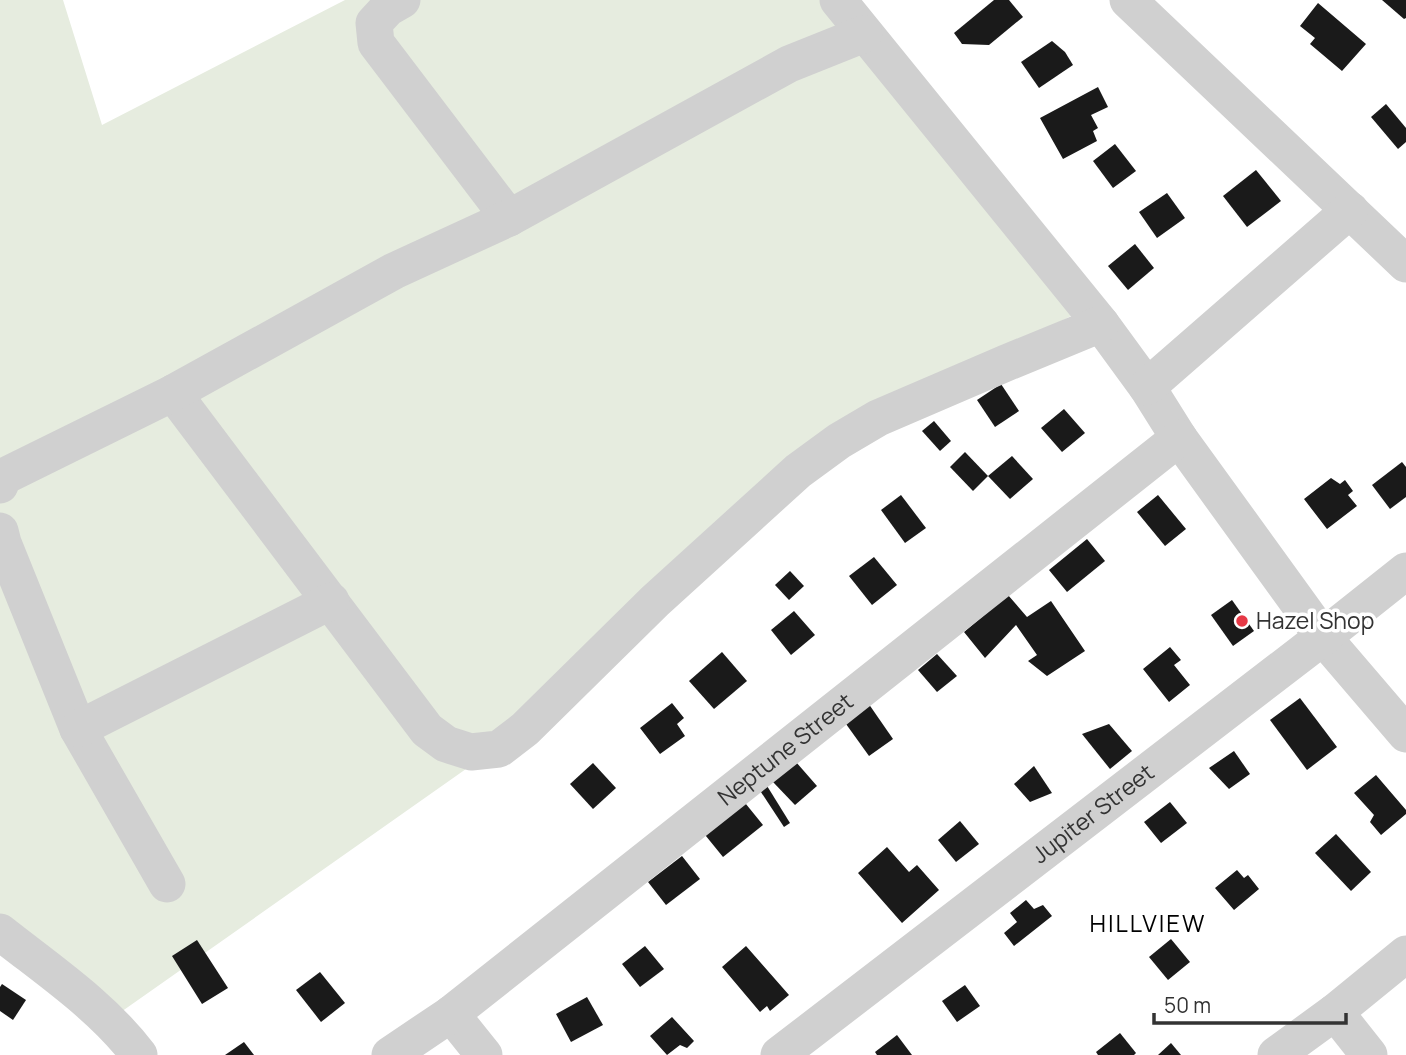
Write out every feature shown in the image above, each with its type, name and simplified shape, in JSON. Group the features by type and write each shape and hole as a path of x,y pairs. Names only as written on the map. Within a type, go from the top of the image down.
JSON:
{"street":[{"path":"402,0 388,8 374,23 376,43 509,218"},
{"path":"838,0 1101,324 1147,387 1179,438 1323,637 1406,734"},
{"path":"1128,0 1406,264"},
{"path":"0,485 3,477 173,393 394,271 509,218 789,64 864,34"},
{"path":"1147,387 1350,210"},
{"path":"173,393 427,730 446,744 471,752 499,749 526,729 655,601 798,471 839,441 878,418 1101,324"},
{"name":"Neptune Street","path":"390,1055 451,1014 1179,438"},
{"path":"0,531 78,729 167,884"},
{"name":"Jupiter Street","path":"779,1055 1406,571"},
{"path":"78,729 331,601"},
{"path":"0,932 97,1011 127,1039 139,1055"},
{"path":"1276,1055 1335,1012 1406,954"},
{"path":"1335,1012 1368,1055"},
{"path":"451,1014 484,1055"}],"shaded area":[{"path":"0,0 63,0 102,125 345,0 825,0 1073,315 805,451 483,757 111,1019 0,918"}],"building":[{"path":"994,0 1009,0 1023,17 989,45 962,44 954,33"},
{"path":"1382,0 1406,0 1406,18 1404,19"},
{"path":"1318,3 1366,44 1342,71 1310,44 1315,38 1300,26"},
{"path":"1052,41 1065,52 1073,65 1039,88 1021,62"},
{"path":"1098,87 1108,107 1091,115 1098,128 1093,131 1097,141 1063,159 1040,118"},
{"path":"1386,104 1406,128 1406,142 1398,149 1371,117"},
{"path":"1115,144 1136,171 1113,188 1093,161"},
{"path":"1256,170 1281,201 1247,227 1223,196"},
{"path":"1167,193 1185,218 1157,238 1139,212"},
{"path":"1135,244 1154,268 1128,290 1108,266"},
{"path":"1001,384 1019,411 995,427 977,400"},
{"path":"1064,409 1085,433 1062,452 1041,428"},
{"path":"934,421 951,441 940,451 922,431"},
{"path":"965,452 988,476 973,491 950,467"},
{"path":"1012,456 1033,479 1010,499 988,476"},
{"path":"1402,462 1406,467 1406,497 1390,509 1372,485"},
{"path":"1331,478 1340,484 1345,480 1353,491 1348,495 1357,506 1327,529 1304,499"},
{"path":"901,495 926,528 905,543 881,510"},
{"path":"1158,495 1186,529 1165,546 1137,512"},
{"path":"1087,539 1105,561 1067,592 1049,570"},
{"path":"874,557 897,585 872,605 849,576"},
{"path":"790,571 804,586 789,600 775,585"},
{"path":"1008,595 1027,617 1051,601 1085,651 1047,676 1028,661 1037,655 1016,625 985,658 964,632"},
{"path":"1232,600 1254,631 1233,646 1211,615"},
{"path":"794,611 815,635 791,655 771,630"},
{"path":"1170,647 1181,660 1174,665 1190,685 1169,702 1143,669"},
{"path":"722,652 747,681 714,709 689,681"},
{"path":"937,654 957,676 937,692 918,670"},
{"path":"1300,698 1337,747 1307,770 1270,720"},
{"path":"866,700 893,739 869,756 841,717"},
{"path":"672,703 684,718 677,724 685,736 660,754 640,728"},
{"path":"1109,724 1132,751 1110,769 1082,734"},
{"path":"1234,751 1250,774 1229,789 1209,768"},
{"path":"796,762 817,786 795,805 773,782"},
{"path":"593,763 616,788 593,809 570,784"},
{"path":"1034,766 1052,793 1030,802 1014,784"},
{"path":"1376,775 1406,810 1406,814 1381,835 1370,822 1374,815 1354,793"},
{"path":"764,781 790,823 784,827 757,786"},
{"path":"737,793 763,825 723,857 697,825"},
{"path":"1170,802 1187,823 1161,843 1144,822"},
{"path":"960,821 979,844 956,862 938,840"},
{"path":"1336,834 1371,872 1351,891 1315,853"},
{"path":"887,847 909,872 917,865 939,890 902,923 858,873"},
{"path":"682,856 700,879 666,905 648,882"},
{"path":"1237,870 1244,878 1248,875 1259,889 1234,910 1215,888"},
{"path":"1026,900 1034,909 1043,905 1052,916 1014,946 1004,933 1017,922 1010,913"},
{"path":"1171,939 1190,962 1168,980 1149,957"},
{"path":"197,940 228,988 202,1004 172,956"},
{"path":"645,946 664,969 640,987 622,964"},
{"path":"746,946 789,995 770,1011 767,1006 760,1012 722,967"},
{"path":"320,972 345,1003 321,1022 296,990"},
{"path":"2,984 26,1000 13,1020 0,1011"},
{"path":"965,985 980,1006 957,1022 942,1001"},
{"path":"587,997 603,1025 571,1042 556,1014"},
{"path":"672,1017 694,1041 687,1048 680,1045 667,1055 650,1036"},
{"path":"1120,1033 1136,1053 1134,1055 1098,1055 1096,1052"},
{"path":"897,1035 912,1055 877,1055 875,1052"},
{"path":"244,1042 254,1055 225,1055"},
{"path":"1171,1043 1181,1055 1158,1055"}],"place":[{"name":"Hazel Shop","path":"1242,621"}],"district":[{"name":"HILLVIEW","path":"1148,924"}]}
